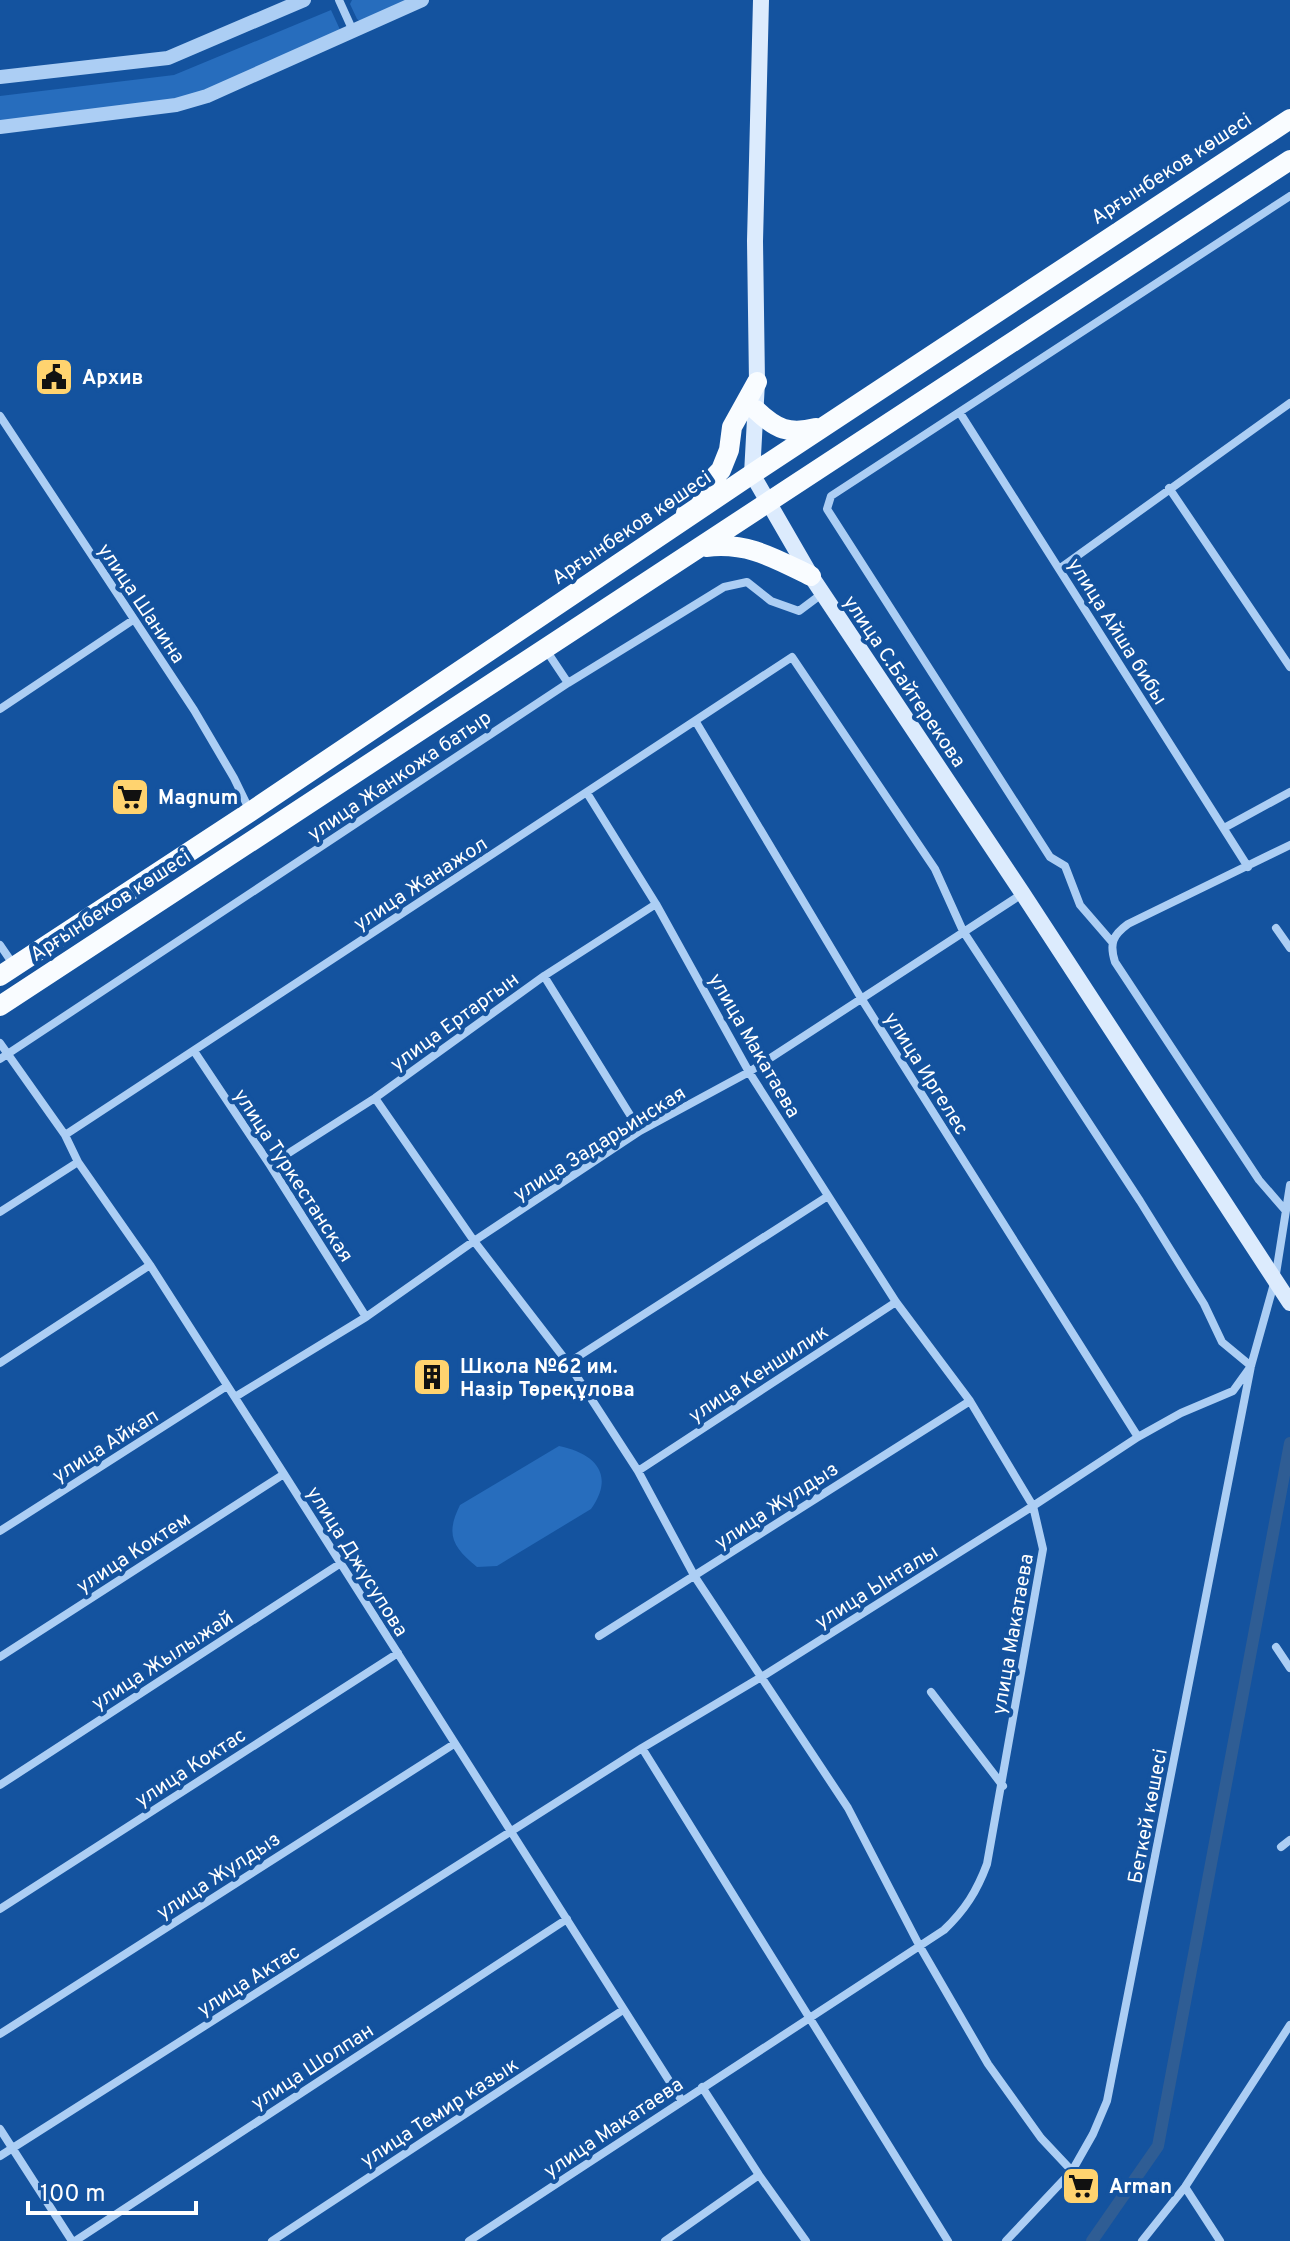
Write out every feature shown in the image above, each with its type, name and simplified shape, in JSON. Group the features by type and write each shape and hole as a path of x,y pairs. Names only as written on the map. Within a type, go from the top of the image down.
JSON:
{"main road":[{"path":"752,474 757,382 756,177 761,0"},
{"name":"Арғынбеков көшесі","path":"7,971 1290,119"},
{"name":"Арғынбеков көшесі","path":"0,1006 1290,160"},
{"path":"683,520 694,499 721,470 729,450 732,427 757,382"},
{"path":"756,410 768,421 789,431 799,432 824,426"},
{"name":"улица С.Байтерекова","path":"752,474 811,576 1290,1303"},
{"path":"702,548 727,545 752,549 811,576"}],"street":[{"path":"0,77 168,58 304,0"},
{"path":"339,0 353,32"},
{"path":"0,127 176,105 207,96 422,0"},
{"path":"1285,1210 1259,1180 1115,962 1112,942 1080,905 1065,866 1050,857 827,509 831,496 1290,196"},
{"path":"1059,569 1169,488 1289,407"},
{"name":"улица Айша бибы","path":"960,413 1248,867"},
{"name":"улица Шанина","path":"0,416 194,710 250,812"},
{"path":"1169,488 1290,667"},
{"name":"улица Жанкожа батыр","path":"3,1056 568,683 724,587 747,582 771,601 799,611 823,593"},
{"path":"0,709 133,620"},
{"path":"546,650 568,683"},
{"name":"улица Жанажол","path":"65,1135 792,657 935,869 963,931"},
{"name":"улица Иргелес","path":"696,722 861,998 1138,1437"},
{"path":"1224,828 1290,792"},
{"name":"улица Макатаева","path":"469,2241 944,1930 962,1913 976,1892 987,1864 1043,1549 1033,1506 970,1401 896,1302 749,1072 656,904 587,793"},
{"path":"1112,942 1116,933 1128,924 1290,845"},
{"name":"улица Задарьинская","path":"235,1397 366,1317 640,1131 749,1072 1023,894"},
{"name":"улица Ертаргын","path":"270,1165 375,1098 544,976 656,904"},
{"path":"1276,928 1290,948"},
{"path":"963,931 1140,1201 1204,1304 1222,1342 1251,1366 1275,1280 1290,1185"},
{"path":"0,945 7,971"},
{"path":"544,976 640,1131"},
{"name":"улица Джусупова","path":"0,1043 3,1056 65,1135 78,1162 150,1265 682,2101"},
{"name":"улица Туркестанская","path":"194,1051 366,1317"},
{"path":"375,1098 474,1241 568,1363 638,1471 695,1577 848,1808 919,1945 988,2064 1019,2110 1072,2171"},
{"path":"0,1212 78,1162"},
{"path":"568,1363 828,1196"},
{"path":"0,1363 150,1265"},
{"name":"улица Кеншилик","path":"638,1471 896,1302"},
{"name":"улица Ынталы","path":"513,1831 1138,1437 1181,1413 1233,1391 1251,1366"},
{"name":"Беткей көшесі","path":"1006,2241 1072,2171 1107,2101 1251,1366"},
{"name":"улица Айкап","path":"0,1531 227,1386"},
{"name":"улица Жулдыз","path":"599,1636 970,1401"},
{"name":"улица Коктем","path":"0,1657 284,1474"},
{"name":"улица Жылыжай","path":"0,1785 341,1563"},
{"path":"1276,1647 1290,1668"},
{"name":"улица Коктас","path":"0,1909 398,1653"},
{"path":"931,1692 1003,1786"},
{"name":"улица Жулдыз","path":"0,2034 454,1744"},
{"path":"642,1748 948,2241"},
{"name":"улица Актас","path":"0,2156 513,1831"},
{"path":"1281,1847 1290,1840"},
{"name":"улица Шолпан","path":"74,2241 567,1919"},
{"name":"улица Темир казык","path":"272,2241 623,2010"},
{"path":"1142,2241 1185,2187 1288,2033"},
{"path":"702,2087 806,2241"},
{"path":"0,2129 74,2241"},
{"path":"665,2241 759,2175"},
{"path":"1185,2187 1220,2241"}],"shaded area":[{"path":"352,0 426,0 366,26 357,19 350,4"},
{"path":"331,10 342,34 180,108 0,125 0,96 174,75"},
{"path":"559,1446 582,1454 598,1467 601,1485 591,1509 497,1566 477,1567 457,1547 452,1533 460,1505"}],"waterway":[{"path":"1092,2241 1158,2146 1290,1443"}],"place":[{"name":"Архив","path":"54,377"},
{"name":"Magnum","path":"130,797"},
{"name":"Школа №62 им. Назір Төреқұлова","path":"432,1377"},
{"name":"Arman","path":"1081,2186"}]}
